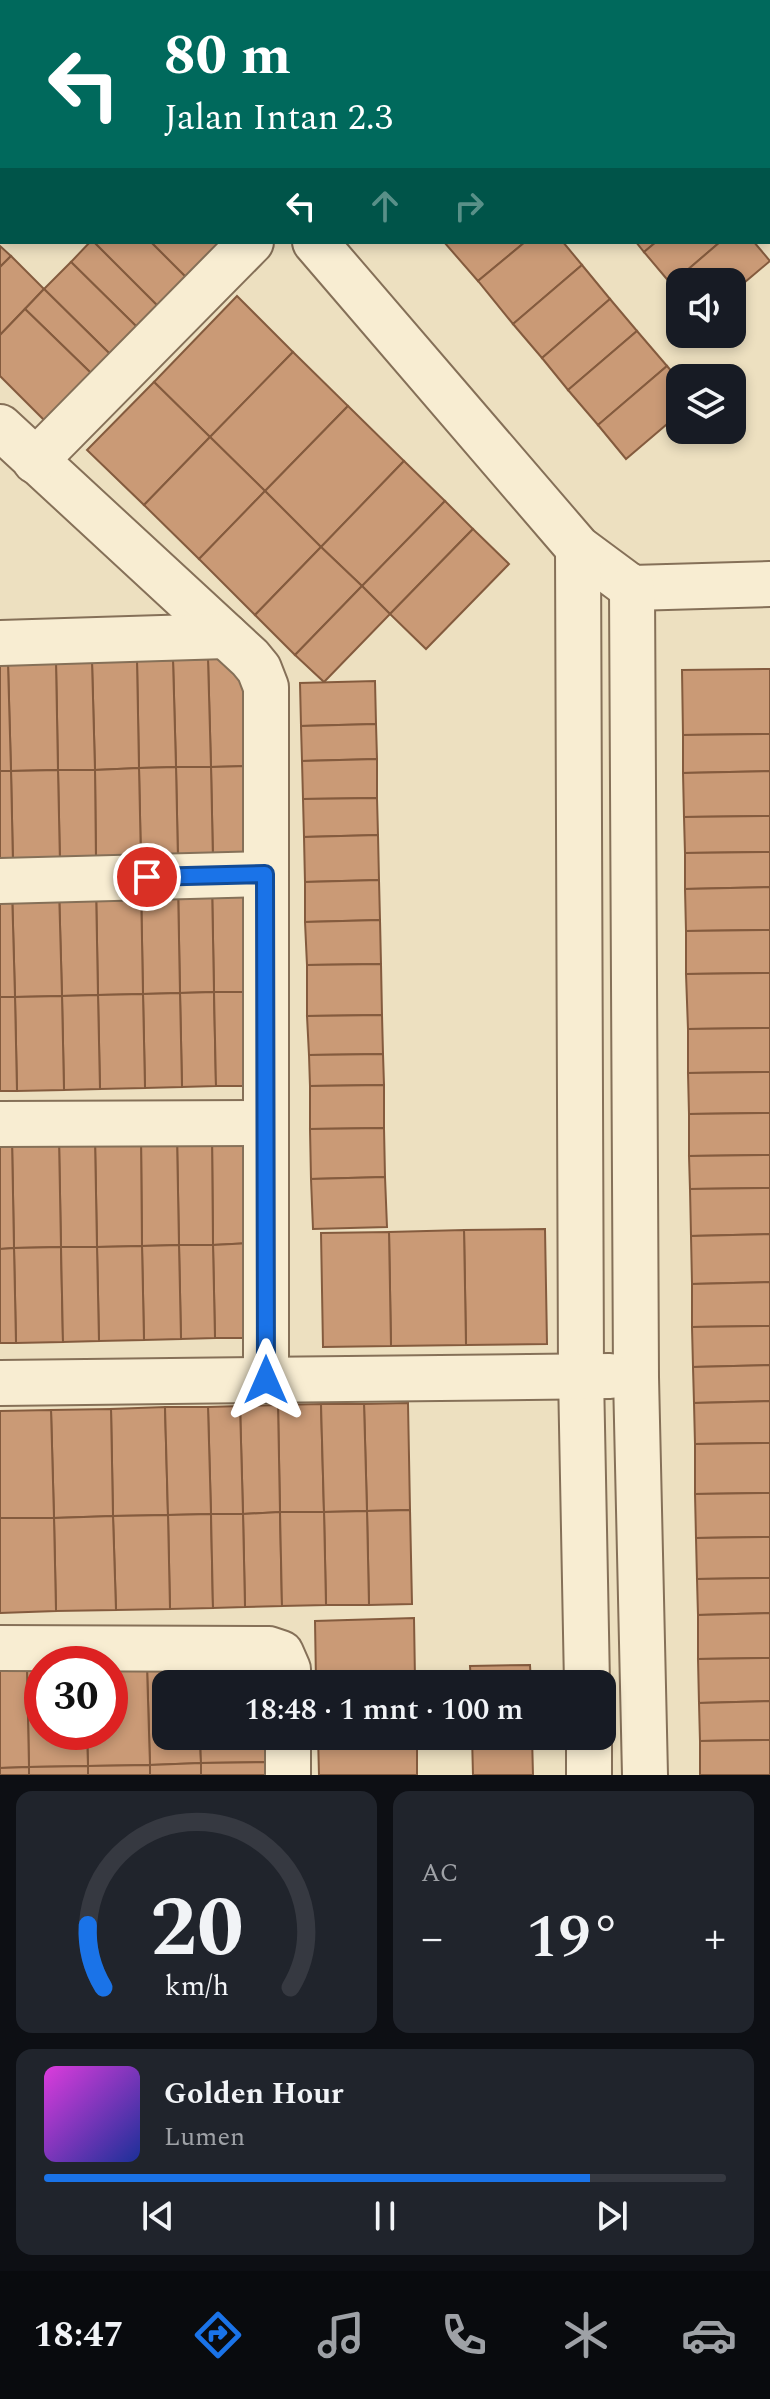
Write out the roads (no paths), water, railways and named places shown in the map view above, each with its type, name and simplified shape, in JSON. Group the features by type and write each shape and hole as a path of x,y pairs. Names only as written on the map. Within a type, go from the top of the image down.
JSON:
{"street":[{"path":"35,461 249,244"},
{"path":"317,244 578,548 632,588 770,584"},
{"path":"0,427 250,658 259,669 266,687 266,1380"},
{"path":"578,548 581,1375 587,1670"},
{"path":"632,588 636,1377 645,1775"},
{"path":"0,643 226,636"},
{"path":"0,881 265,874"},
{"path":"0,1124 264,1123"},
{"path":"0,1383 581,1375 636,1377"},
{"path":"0,1648 269,1649 281,1653 288,1670"},
{"path":"288,1750 288,1775"},
{"path":"589,1750 589,1775"}]}
